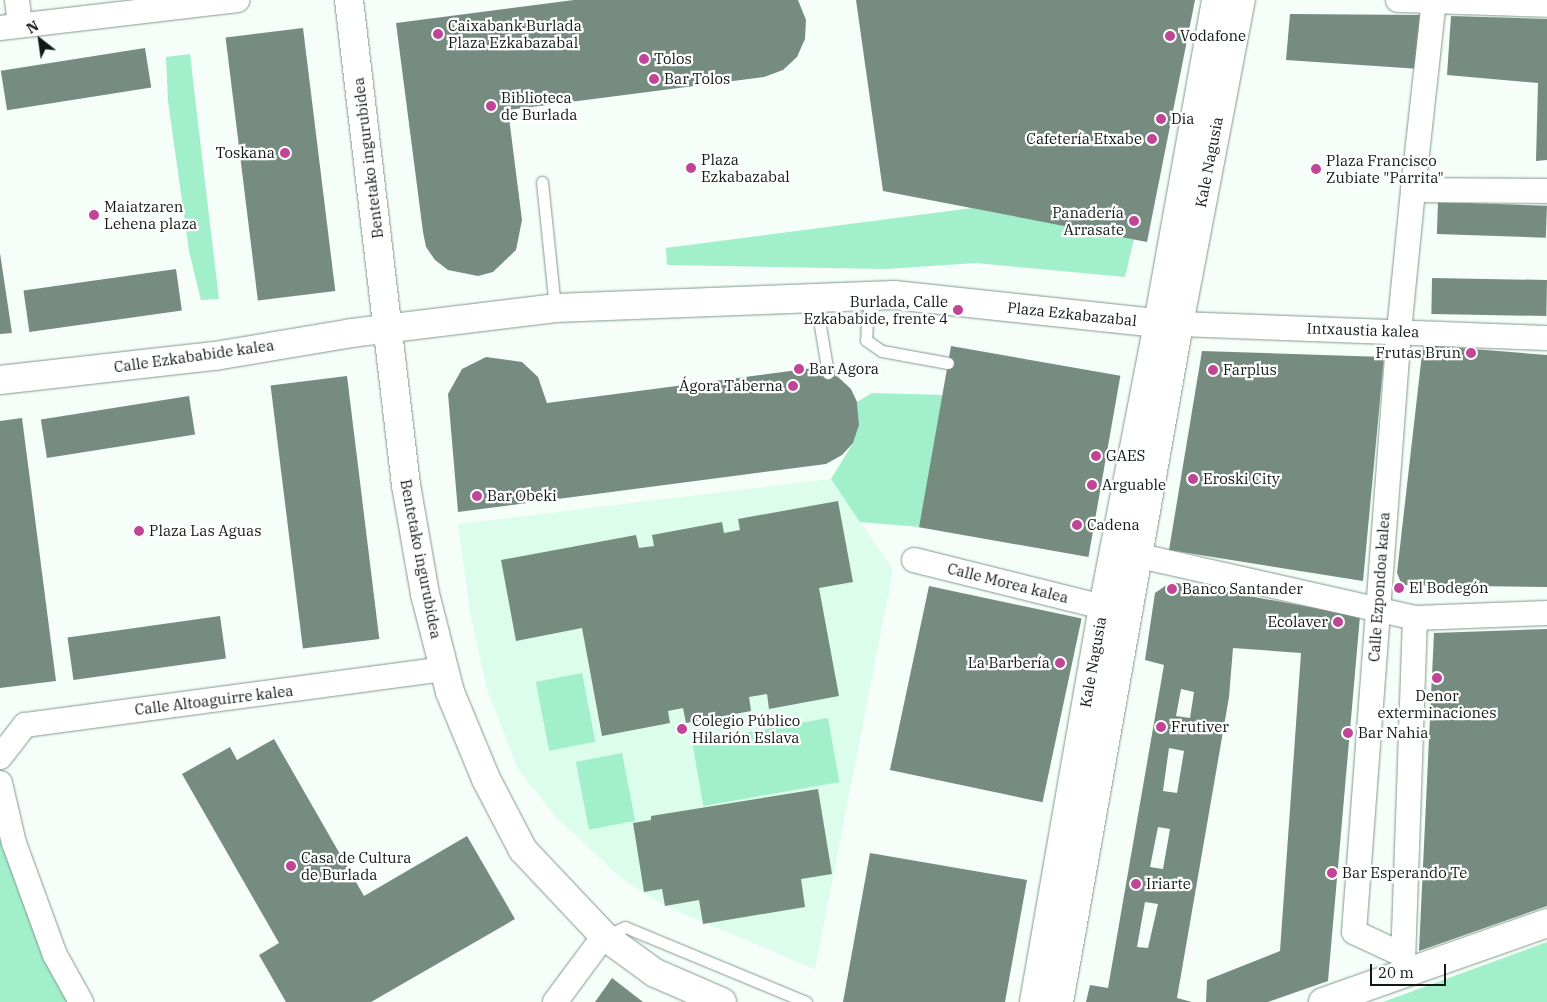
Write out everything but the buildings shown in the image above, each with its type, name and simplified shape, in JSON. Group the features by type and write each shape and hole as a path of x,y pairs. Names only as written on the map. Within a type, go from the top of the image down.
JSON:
{"main road":[{"name":"Bentetako ingurubidea","path":"349,0 406,485 425,594 444,669 486,779 523,850 604,936 655,973 722,1002"},
{"name":"Kale Nagusia","path":"1059,1002 1140,556 1169,323 1216,0"},
{"name":"Kale Nagusia","path":"1034,1002 1110,573 1169,323 1241,0"},
{"name":"Plaza Ezkabazabal","path":"387,329 555,308 894,295 1169,323"},
{"name":"Calle Ezkababide kalea","path":"0,380 215,356 387,329"},
{"path":"1323,1002 1398,967 1547,923"}],"street":[{"path":"17,0 10,27 237,0"},
{"path":"1398,0 1547,5"},
{"name":"Calle Ezpondoa kalea","path":"1398,967 1354,932 1399,331 1434,1"},
{"path":"1413,190 1547,191"},
{"name":"Intxaustia kalea","path":"1169,323 1547,338"},
{"path":"1110,573 1126,556 1140,556 1378,607 1415,618 1547,613"},
{"name":"Calle Morea kalea","path":"914,560 1103,607"},
{"path":"1398,967 1415,618"},
{"name":"Calle Altoaguirre kalea","path":"0,757 25,725 444,669"},
{"path":"0,783 14,843 52,946 81,1002"},
{"path":"555,1002 604,936"}],"lane":[{"path":"542,182 555,308"},
{"path":"874,296 867,317 866,340 882,351 948,364"},
{"path":"803,299 818,314 828,373"},
{"path":"604,936 625,927 806,1002"}],"shaded area":[{"name":"Colegio Público Hilarión Eslava","path":"831,479 893,570 815,969 665,906 620,877 555,816 518,769 487,689 470,612 458,524"}],"green space":[{"path":"190,54 219,299 201,300 189,251 168,101 166,57"},
{"path":"972,208 1134,239 1125,277 976,263 885,269 667,265 666,248"},
{"path":"872,393 943,395 920,527 860,522 831,479 853,443 859,425 857,402"},
{"path":"582,673 595,742 549,751 536,682"},
{"path":"828,718 839,782 703,806 692,742"},
{"path":"622,753 635,821 589,830 576,762"},
{"path":"0,839 39,944 71,1002 0,1002"},
{"path":"1547,942 1547,1002 1383,1002"}],"place":[{"name":"Caixabank Burlada Plaza Ezkabazabal","path":"438,34"},
{"name":"Vodafone","path":"1170,36"},
{"name":"Tolos","path":"644,59"},
{"name":"Bar Tolos","path":"654,79"},
{"name":"Biblioteca de Burlada","path":"491,106"},
{"name":"Dia","path":"1161,119"},
{"name":"Cafetería Etxabe","path":"1152,139"},
{"name":"Toskana","path":"285,153"},
{"name":"Plaza Ezkabazabal","path":"691,168"},
{"name":"Plaza Francisco Zubiate \"Parrita\"","path":"1316,169"},
{"name":"Maiatzaren Lehena plaza","path":"94,215"},
{"name":"Panadería Arrasate","path":"1134,221"},
{"name":"Burlada, Calle Ezkababide, frente 4","path":"958,310"},
{"name":"Frutas Brun","path":"1471,353"},
{"name":"Bar Agora","path":"799,369"},
{"name":"Farplus","path":"1213,370"},
{"name":"Ágora Taberna","path":"793,386"},
{"name":"GAES","path":"1096,456"},
{"name":"Eroski City","path":"1193,479"},
{"name":"Arguable","path":"1092,485"},
{"name":"Bar Obeki","path":"477,496"},
{"name":"Cadena","path":"1077,525"},
{"name":"Plaza Las Aguas","path":"139,531"},
{"name":"El Bodegón","path":"1399,588"},
{"name":"Banco Santander","path":"1172,589"},
{"name":"Ecolaver","path":"1338,622"},
{"name":"La Barbería","path":"1060,663"},
{"name":"Denor exterminaciones","path":"1437,678"},
{"name":"Frutiver","path":"1161,727"},
{"name":"Colegio Público Hilarión Eslava","path":"682,729"},
{"name":"Bar Nahia","path":"1348,733"},
{"name":"Casa de Cultura de Burlada","path":"291,866"},
{"name":"Bar Esperando Te","path":"1332,873"},
{"name":"Iriarte","path":"1136,884"}]}
